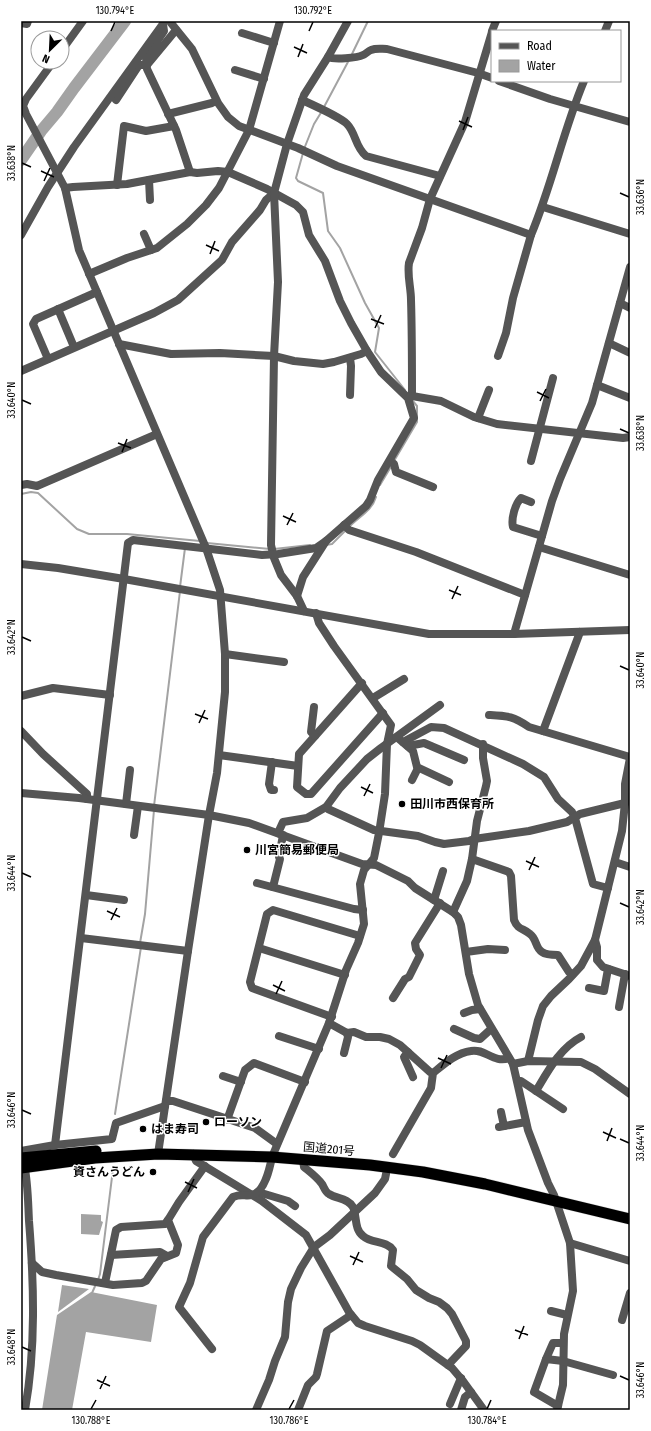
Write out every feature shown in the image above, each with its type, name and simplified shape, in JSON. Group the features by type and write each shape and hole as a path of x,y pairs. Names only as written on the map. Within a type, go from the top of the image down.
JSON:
{"highway":[{"name":"国道201号","path":"22,1159 100,1150 275,1150 372,1158 486,1178 555,1199 630,1219"},
{"name":"国道201号","path":"159,1151 193,1154 275,1150 303,1160 370,1165 423,1172 555,1199 630,1212"}],"street":[{"path":"21,23 27,24 28,21"},
{"path":"70,39 84,21"},
{"path":"172,21 171,23 192,49 216,101 228,117 239,126 298,148 337,166 531,235"},
{"path":"89,274 127,258 157,248 178,231 206,204 219,188 249,130 280,21"},
{"path":"304,611 297,596 281,575 271,545 274,356 278,282 274,193 286,144 304,95 328,57 348,21"},
{"path":"164,22 164,31 146,58 147,69 174,126 190,172"},
{"path":"21,235 56,172 164,22"},
{"path":"116,100 139,65 147,64 176,30"},
{"path":"242,34 274,43"},
{"path":"55,1145 128,543 133,540 224,551 273,554 316,548 366,506 378,480 414,418 410,397 411,288 408,269 430,199 465,122 491,34"},
{"path":"328,57 332,59 346,59 362,56 369,50 376,48 387,49 491,78"},
{"path":"47,70 26,99 23,106 24,112 65,188 80,250 89,274 206,548 220,590 225,654 225,692 219,755 188,951 159,1151"},
{"path":"235,70 264,79"},
{"path":"502,82 573,106 630,122"},
{"path":"498,356 506,333 513,298 531,235 543,207 573,106 584,82"},
{"path":"302,100 346,122 351,129 361,151 366,156 440,176"},
{"path":"168,114 216,101"},
{"path":"117,185 124,126 146,131 174,126"},
{"path":"65,188 117,185 190,172 197,173 218,171 228,172 267,189 296,205 302,212 309,235 325,261 340,301 367,351 382,372 410,397 441,401 478,418 497,424 623,438 630,437"},
{"path":"149,180 150,200"},
{"path":"21,371 154,313 178,300 222,260 232,242 260,210 266,200 274,193"},
{"path":"543,207 630,234"},
{"path":"144,234 151,250"},
{"path":"514,634 557,486 592,403 630,267"},
{"path":"48,359 33,324 36,318 97,292"},
{"path":"620,303 630,308"},
{"path":"58,309 74,347"},
{"path":"609,343 630,353"},
{"path":"118,344 171,354 220,353 274,356 294,361 323,364 350,358 367,351"},
{"path":"350,358 350,395"},
{"path":"531,461 553,378"},
{"path":"597,385 630,398"},
{"path":"478,418 489,390"},
{"path":"21,485 27,484 36,486 157,434"},
{"path":"390,461 394,464 396,472 433,487"},
{"path":"531,502 521,498 518,501 512,522 513,526 542,536"},
{"path":"344,525 349,530 416,552 525,595"},
{"path":"297,596 303,576 326,541"},
{"path":"539,547 630,575"},
{"path":"21,564 58,568 429,634 514,634 630,630"},
{"path":"255,1194 263,1185 275,1150 331,1020 345,975 364,924 360,884 364,870 374,858 380,831 385,794 387,744 391,725 318,623 316,613"},
{"path":"543,731 580,632"},
{"path":"225,654 284,662"},
{"path":"373,698 404,678"},
{"path":"362,683 299,754 297,787 306,794 311,794 383,713"},
{"path":"21,696 52,688 110,695"},
{"path":"403,742 440,705"},
{"path":"314,707 311,732 315,736"},
{"path":"489,715 516,718 529,727 630,758 625,784 625,803 622,831 595,940 585,960 550,996 543,1006 528,1061"},
{"path":"403,742 431,727 444,728 483,744 523,764 544,777 558,799 572,812 575,818 593,884 608,888"},
{"path":"21,731 43,754 87,794 88,799"},
{"path":"403,742 413,751 418,768 449,782"},
{"path":"273,888 280,859 280,834 283,822 307,818 326,807 340,788 367,759 387,744 403,742 424,743 464,760"},
{"path":"452,912 467,881 472,859 477,821 486,786 487,780 483,758 483,744"},
{"path":"219,755 298,766"},
{"path":"272,762 269,784 271,790 274,790"},
{"path":"412,780 418,768"},
{"path":"126,804 130,770"},
{"path":"21,793 88,799 209,815 249,823 362,864 376,865 408,881 415,888 458,917 461,925 469,974 480,1009 511,1061 518,1082 526,1122 570,1243 573,1291 564,1334 563,1385 557,1408 534,1392 553,1343 563,1343"},
{"path":"326,807 374,830 418,836 444,844 469,842 474,839 529,831 567,822 580,814 625,803"},
{"path":"134,835 138,806"},
{"path":"472,859 509,872 511,876 514,920 516,926 530,934 538,949 544,954 558,955 569,972 573,974"},
{"path":"615,862 630,867"},
{"path":"393,998 405,979 409,977 420,955 416,949 415,943 437,902 443,871"},
{"path":"257,883 354,909 363,910"},
{"path":"86,894 124,898 123,910"},
{"path":"344,1053 348,1037 347,1033 331,1020 252,988 250,982 268,914 273,910 360,936"},
{"path":"81,938 188,951"},
{"path":"595,940 597,946 597,960 603,967 628,975 620,1008"},
{"path":"259,948 345,975"},
{"path":"466,952 488,949 505,950"},
{"path":"589,988 604,991 608,969"},
{"path":"464,1013 480,1009"},
{"path":"454,1029 474,1038 480,1038 491,1029"},
{"path":"347,1033 354,1032 366,1037 380,1037 400,1045 433,1073"},
{"path":"279,1036 319,1049"},
{"path":"536,1091 554,1062 572,1042 581,1037"},
{"path":"393,1154 431,1088 433,1073 458,1054 471,1050 478,1051 503,1061 581,1062 594,1069 630,1094"},
{"path":"408,1052 404,1057 413,1077"},
{"path":"227,1120 245,1070 254,1063 305,1082"},
{"path":"223,1076 241,1082"},
{"path":"518,1082 521,1081 563,1108"},
{"path":"25,1410 30,1384 33,1341 32,1263 22,1159 55,1145 112,1139 116,1122 173,1101 255,1128 275,1150"},
{"path":"501,1112 502,1127 526,1122"},
{"path":"193,1154 196,1161 255,1194 306,1236 314,1247 351,1315 358,1323 420,1345 448,1365 461,1378 484,1410"},
{"path":"303,1160 304,1167 314,1175 329,1195 345,1200 352,1207 358,1231 362,1236 391,1246 393,1250 391,1266 407,1279 416,1290 439,1302 452,1314 466,1341 466,1346 448,1365"},
{"path":"105,1283 116,1230 121,1227 165,1224 179,1202 206,1166"},
{"path":"256,1410 269,1380 274,1361 285,1337 288,1302 291,1289 301,1268 314,1247 375,1193 386,1174"},
{"path":"212,1349 179,1307 190,1283 203,1237 233,1197 241,1194 255,1194 288,1201 295,1206"},
{"path":"32,1263 42,1272 113,1285 142,1283 146,1281 161,1259 176,1253 178,1245 168,1220"},
{"path":"570,1243 630,1261"},
{"path":"110,1255 160,1252 167,1256"},
{"path":"622,1320 630,1293"},
{"path":"551,1311 567,1315"},
{"path":"298,1410 308,1385 316,1377 327,1331 351,1315"},
{"path":"546,1359 563,1361 613,1375"},
{"path":"450,1404 461,1378"},
{"path":"461,1410 465,1397 471,1392"}],"water":[{"path":"81,1214 101,1215 101,1221 103,1222 99,1235 81,1234"},
{"path":"62,1285 89,1289 58,1312"},
{"path":"91,1292 157,1305 151,1342 86,1332 72,1410 42,1410 57,1315"}],"waterway":[{"path":"21,160 41,131 125,21"},
{"path":"352,54 368,21"},
{"path":"324,107 349,60"},
{"path":"304,149 314,124 322,111"},
{"path":"303,153 296,178 298,181 323,193 328,231 340,248 365,303 379,328 375,352 405,390"},
{"path":"394,461 417,422 417,406 412,400"},
{"path":"380,485 392,465"},
{"path":"21,494 31,492 38,493 77,529 89,534 127,534 200,541"},
{"path":"349,527 368,510 376,497"},
{"path":"326,545 332,544 346,530"},
{"path":"207,543 270,549"},
{"path":"274,549 310,545"},
{"path":"180,587 185,548"},
{"path":"154,806 180,591"},
{"path":"140,943 145,914 154,810"},
{"path":"115,1114 141,947"},
{"path":"98,1280 113,1169"},
{"path":"92,1293 96,1284"}],"place":[{"name":"田川市西保育所","path":"402,804"},
{"name":"川宮簡易郵便局","path":"247,850"},
{"name":"ローソン","path":"206,1122"},
{"name":"はま寿司","path":"143,1129"},
{"name":"資さんうどん","path":"153,1172"}]}
